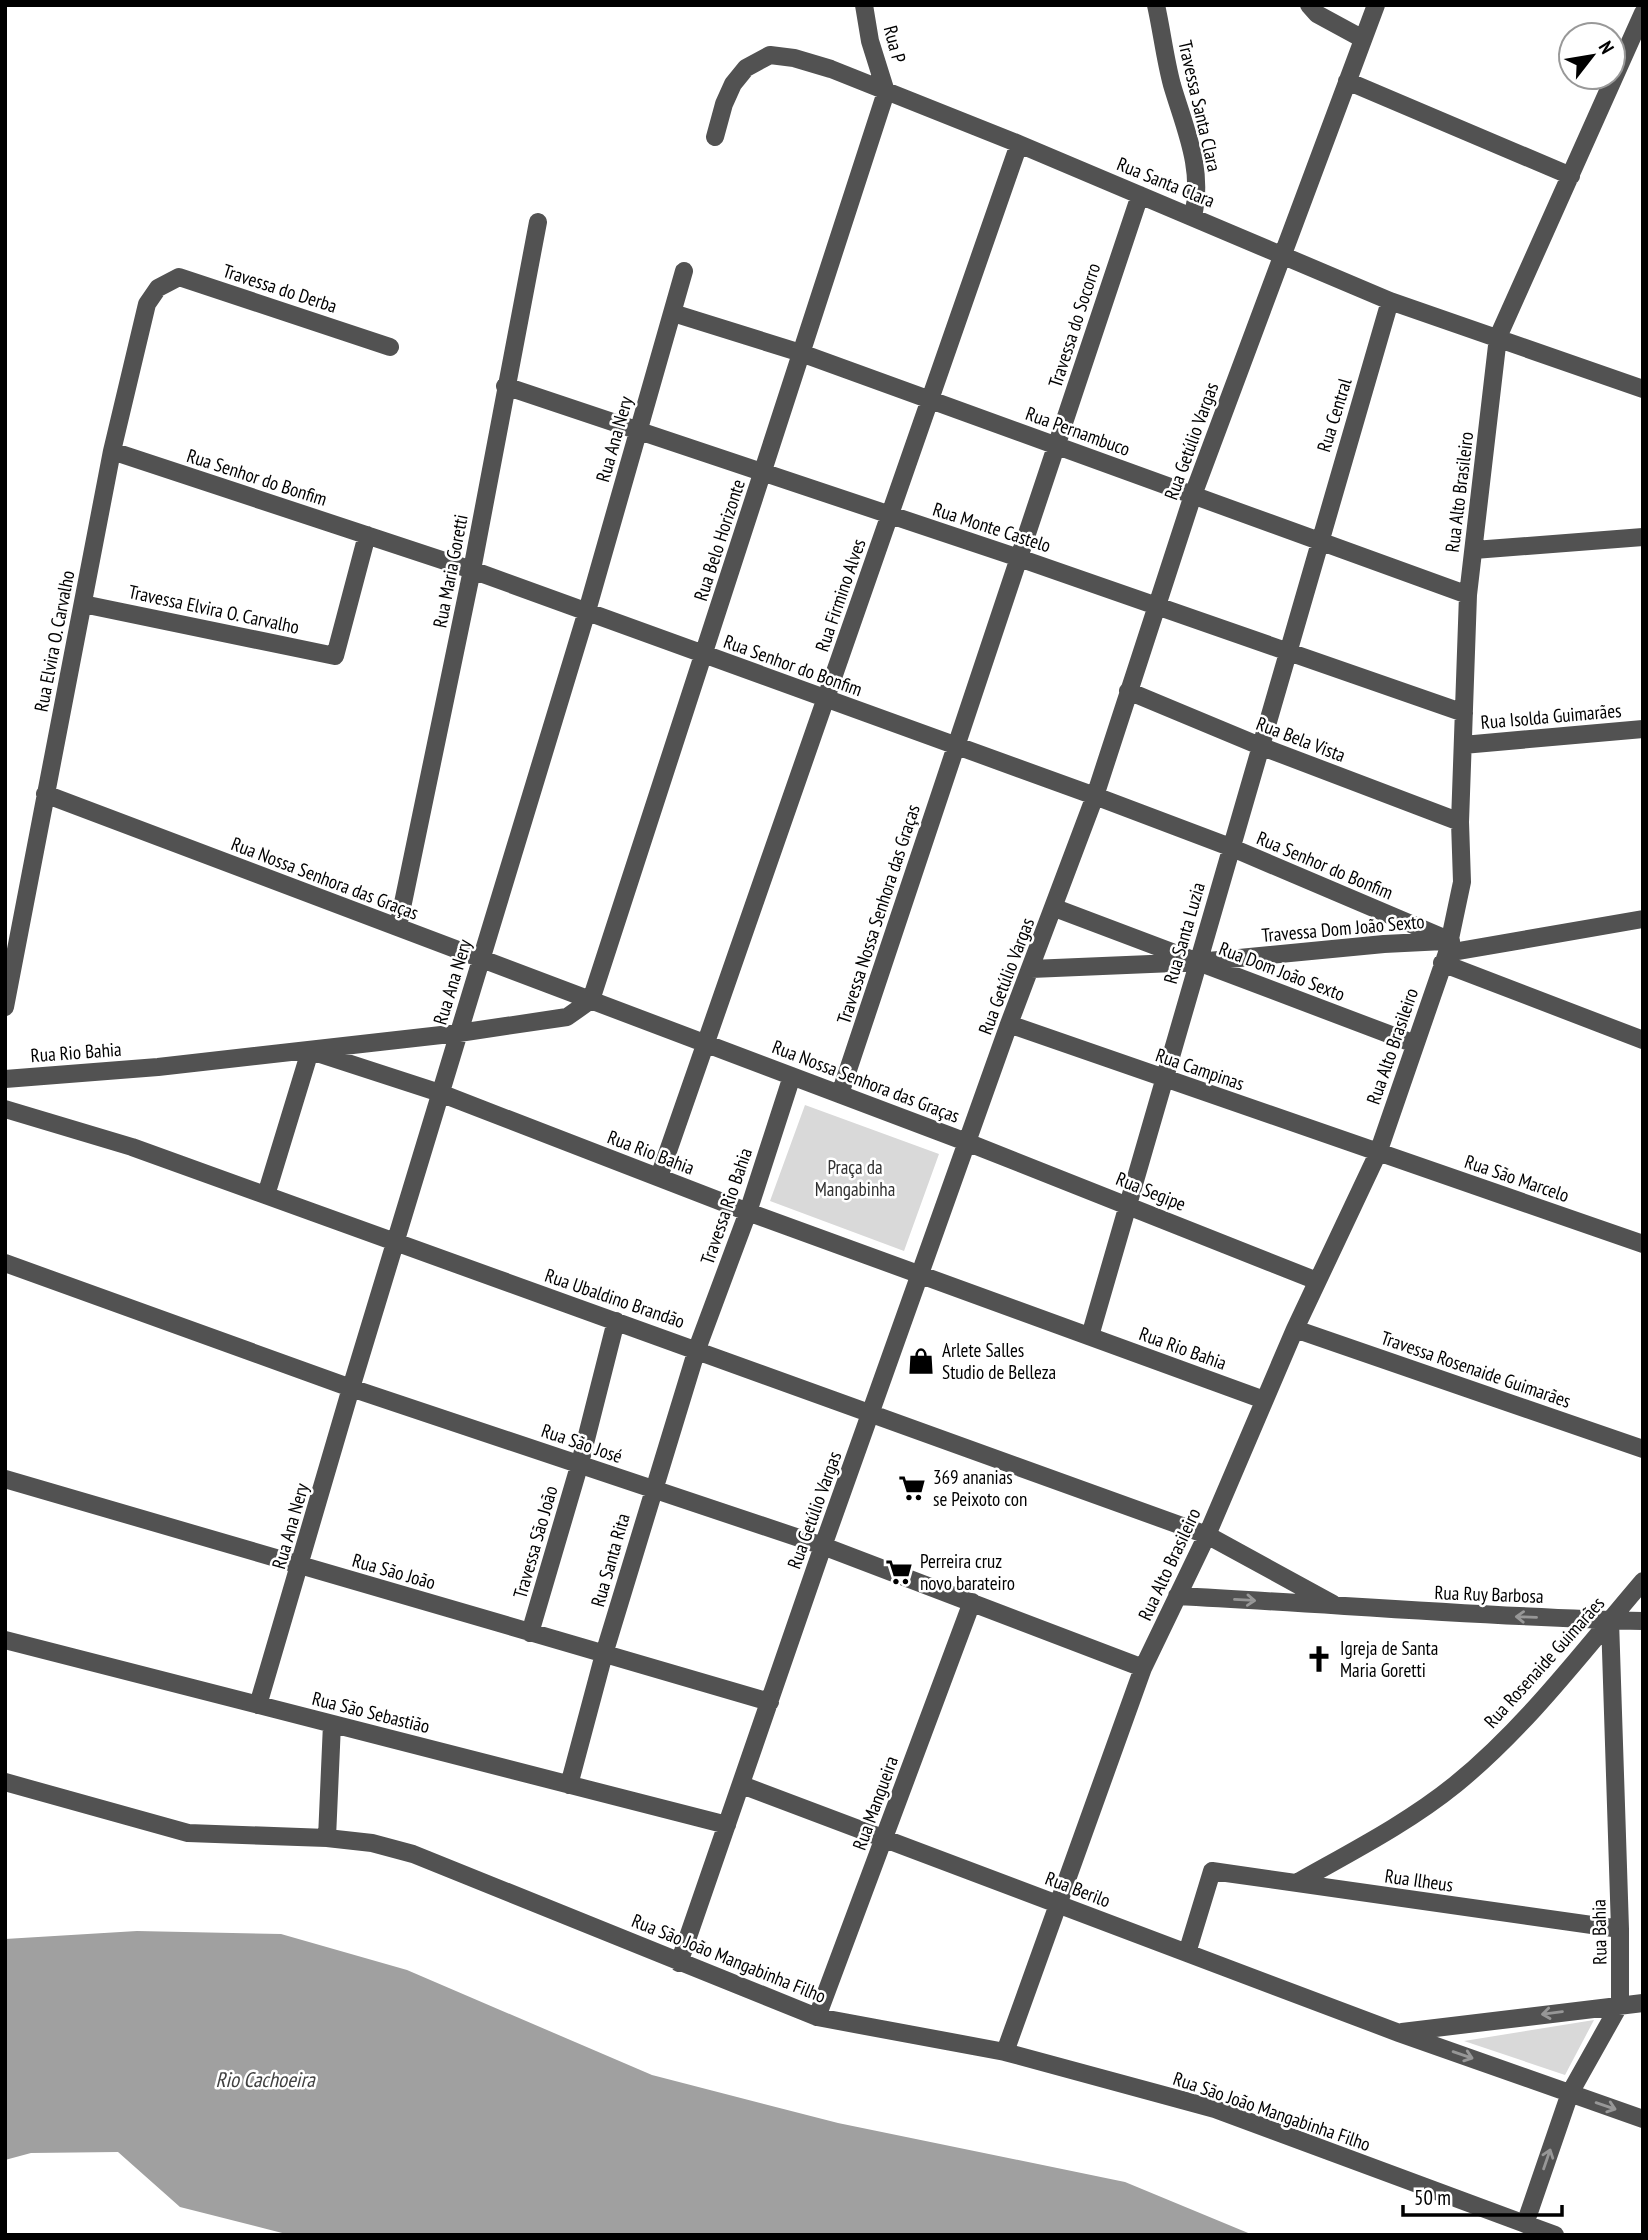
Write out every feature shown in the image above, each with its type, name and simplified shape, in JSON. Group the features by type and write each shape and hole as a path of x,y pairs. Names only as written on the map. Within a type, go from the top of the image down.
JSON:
{"street":[{"name":"Rua P","path":"864,5 870,41 886,92"},
{"name":"Travessa Santa Clara","path":"1156,5 1172,82 1197,169 1198,196 1193,215"},
{"path":"1309,5 1317,14 1363,39"},
{"name":"Rua Getúlio Vargas","path":"680,1963 823,1546 969,1143 1009,1024 1055,908 1095,796 1193,495 1376,5"},
{"name":"Rua Alto Brasileiro","path":"1005,2052 1143,1668 1207,1535 1295,1329 1378,1153 1447,952 1462,882 1460,822 1468,595 1498,337 1643,13"},
{"name":"Rua Santa Clara","path":"715,137 733,84 746,68 770,55 794,58 831,69 1019,144 1193,215 1391,301 1643,389"},
{"path":"1347,81 1571,176"},
{"name":"Rua Belo Horizonte","path":"591,1000 886,92"},
{"name":"Rua Firmino Alves","path":"659,1177 1019,144"},
{"name":"Travessa do Socorro","path":"956,747 1140,195"},
{"name":"Rua Maria Goretti","path":"398,928 472,570 538,222"},
{"name":"Rua Ana Nery","path":"258,1705 351,1388 587,611 684,271"},
{"name":"Travessa do Derba","path":"158,288 179,277 390,347"},
{"name":"Rua Elvira O. Carvalho","path":"5,1007 112,451 147,304 158,288"},
{"name":"Rua Central","path":"1319,541 1391,301"},
{"name":"Rua Pernambuco","path":"673,313 801,353 1468,595"},
{"name":"Rua Monte Castelo","path":"505,386 1019,558 1464,713"},
{"name":"Rua Senhor do Bonfim","path":"112,451 472,570 1095,796 1230,848 1447,952 1643,1040"},
{"name":"Travessa Elvira O. Carvalho","path":"83,604 335,656 367,535"},
{"path":"1474,550 1643,537"},
{"name":"Rua Santa Luzia","path":"1090,1336 1319,541"},
{"name":"Rua Bela Vista","path":"1128,691 1260,746 1460,822"},
{"name":"Rua Isolda Guimarães","path":"1463,745 1643,729"},
{"name":"Travessa Nossa Senhora das Graças","path":"840,1094 956,747"},
{"name":"Rua Nossa Senhora das Graças","path":"45,794 969,1143"},
{"name":"Rua Dom João Sexto","path":"1055,908 1415,1044"},
{"name":"Travessa Dom João Sexto","path":"1031,969 1198,962 1384,944 1447,952 1643,919"},
{"path":"265,1195 310,1051 459,1034 567,1017 591,1000"},
{"name":"Rua Campinas","path":"1009,1024 1378,1153"},
{"name":"Rua Rio Bahia","path":"5,1079 310,1051 440,1093 748,1212 1264,1400"},
{"name":"Travessa Rio Bahia","path":"697,1349 748,1212 792,1076"},
{"name":"Rua Ubaldino Brandão","path":"5,1109 132,1147 1207,1535"},
{"name":"Rua Segipe","path":"969,1143 1317,1281"},
{"name":"Rua São Marcelo","path":"1378,1153 1643,1244"},
{"name":"Rua São José","path":"5,1263 351,1388 823,1546 1143,1668"},
{"name":"Travessa São João","path":"530,1633 580,1463 616,1321"},
{"name":"Travessa Rosenaide Guimarães","path":"1295,1329 1643,1449"},
{"name":"Rua Santa Rita","path":"569,1784 604,1654 697,1349"},
{"name":"Rua São João","path":"5,1479 770,1702"},
{"name":"Rua Ruy Barbosa","path":"1207,1535 1333,1604"},
{"name":"Rua Rosenaide Guimarães","path":"1298,1882 1377,1838 1455,1785 1546,1696 1643,1581"},
{"name":"Rua Ruy Barbosa","path":"1177,1596 1333,1604 1440,1614 1643,1621"},
{"name":"Rua Mangueira","path":"817,2017 972,1602"},
{"name":"Rua Bahia","path":"1525,2224 1570,2093 1620,2004 1610,1620"},
{"name":"Rua São Sebastião","path":"6,1645 258,1705 727,1825"},
{"path":"327,1838 332,1724"},
{"name":"Rua São João Mangabinha Filho","path":"5,1782 188,1833 327,1838 372,1843 413,1854 817,2017 1005,2052 1215,2109 1555,2235"},
{"name":"Rua Berilo","path":"742,1785 1399,2033 1643,2119"},
{"name":"Rua Ilheus","path":"1187,1953 1212,1871 1620,1929"},
{"name":"Rua Berilo","path":"1399,2033 1643,2003"}],"green space":[{"name":"Praça da Mangabinha","path":"805,1105 939,1154 904,1251 770,1201"},
{"path":"1594,2020 1565,2075 1464,2041"}],"water":[{"name":"Rio Cachoeira","path":"137,1931 281,1934 407,1970 652,2075 838,2123 1125,2182 1253,2235 290,2235 180,2207 118,2152 31,2153 5,2160 5,1939"}],"place":[{"name":"Arlete Salles Studio de Belleza","path":"921,1361"},
{"name":"369 ananias se Peixoto con","path":"912,1488"},
{"name":"Perreira cruz novo barateiro","path":"899,1572"},
{"name":"Igreja de Santa Maria Goretti","path":"1319,1659"}]}
